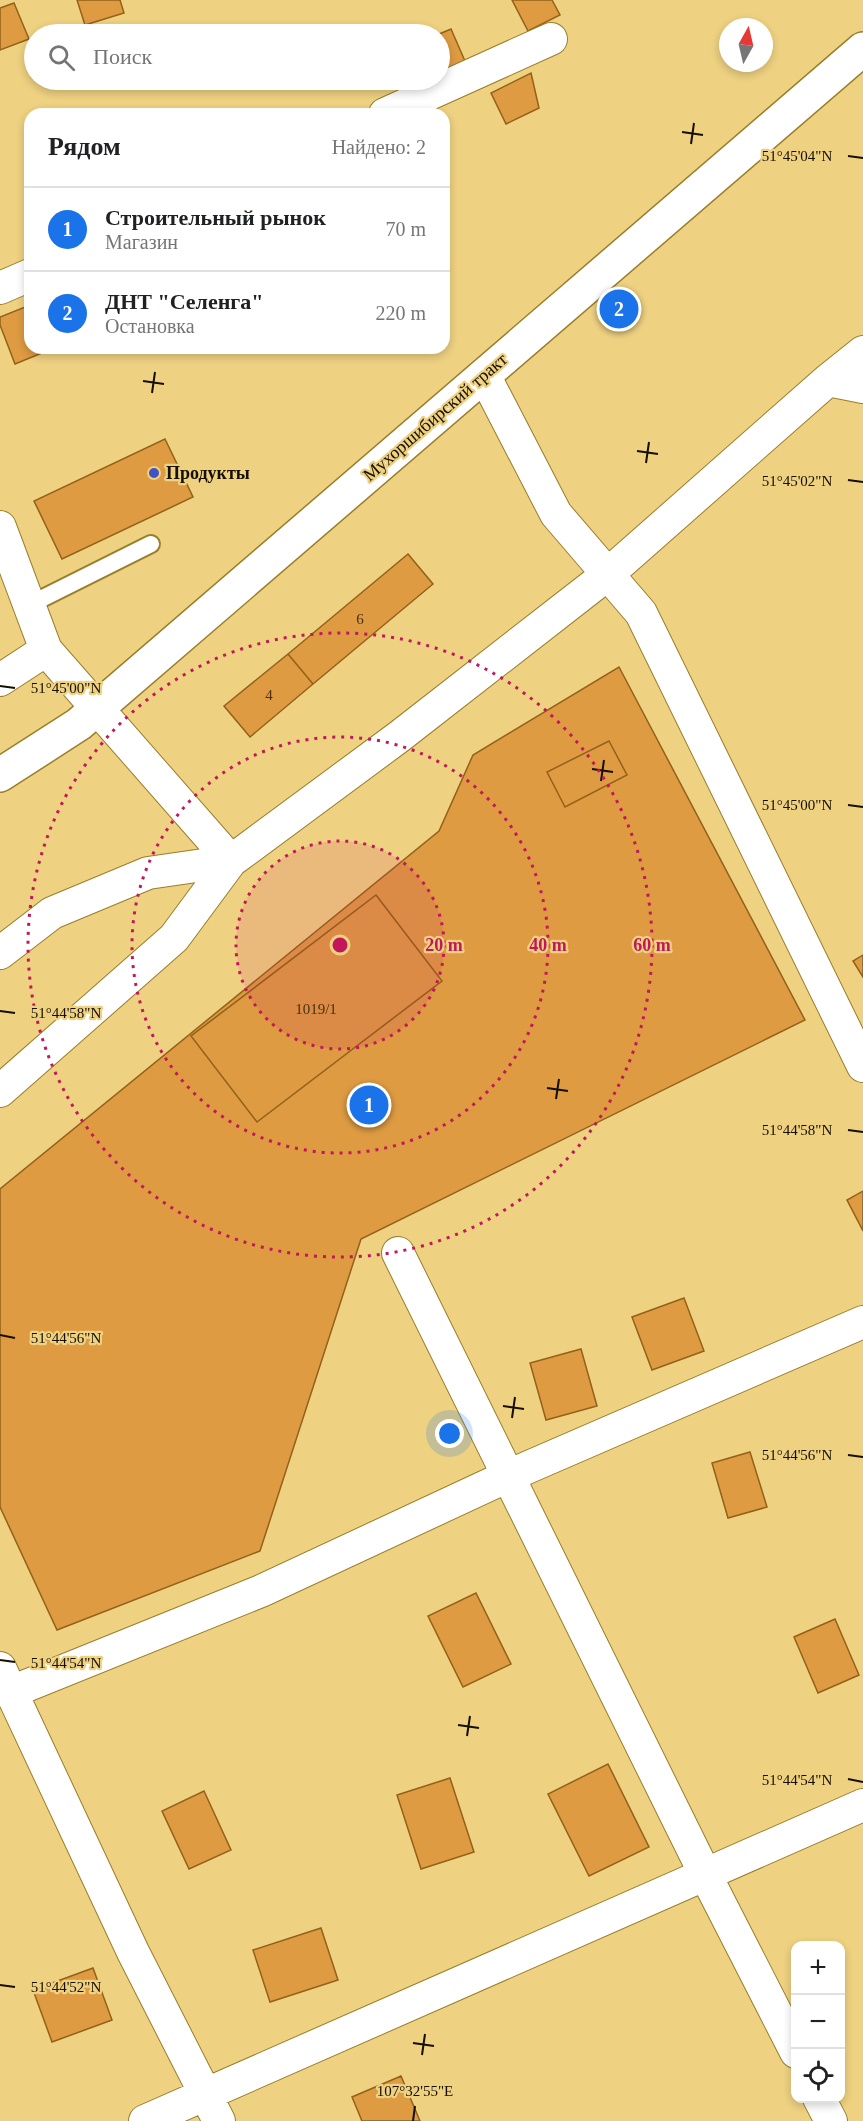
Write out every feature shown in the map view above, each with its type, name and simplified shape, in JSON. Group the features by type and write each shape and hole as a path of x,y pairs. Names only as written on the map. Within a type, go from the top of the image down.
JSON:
{"main road":[{"name":"Мухоршибирский тракт","path":"0,775 79,724 863,49"}],"street":[{"path":"450,85 551,39"},
{"path":"398,108 438,90"},
{"path":"0,288 24,278"},
{"path":"0,1091 174,938 231,861 400,736 608,574 828,380 863,352"},
{"path":"484,375 556,514 641,614 863,1066"},
{"path":"828,380 863,387"},
{"path":"0,528 46,650 231,861"},
{"path":"0,680 46,650"},
{"path":"0,953 52,913 148,873 231,861"},
{"path":"398,1253 793,2049"},
{"path":"212,2108 133,1952 5,1680 261,1591 508,1476 863,1322"},
{"path":"145,2121 212,2108 705,1874 863,1805"},
{"path":"822,2103 831,2121"}],"lane":[{"path":"29,605 151,544"}],"building":[{"path":"77,0 120,0 124,13 85,24"},
{"path":"512,0 552,0 560,15 528,31"},
{"path":"14,3 24,27 24,41 0,50 0,8"},
{"path":"450,29 465,61 450,68"},
{"path":"531,73 539,108 506,124 491,93"},
{"path":"24,307 24,354 39,354 15,364 0,325 0,317"},
{"path":"165,439 193,497 62,559 34,501"},
{"path":"408,554 433,584 313,684 288,654"},
{"path":"288,654 313,684 250,737 224,706"},
{"path":"619,667 805,1020 361,1239 260,1551 57,1630 0,1507 0,1189 439,831 473,755"},
{"path":"609,741 627,775 565,807 547,772"},
{"path":"376,895 442,981 257,1122 191,1036"},
{"path":"863,955 863,977 853,961"},
{"path":"863,1191 863,1231 847,1200"},
{"path":"684,1298 704,1351 652,1370 632,1317"},
{"path":"581,1349 597,1406 546,1420 530,1363"},
{"path":"750,1452 767,1507 728,1518 712,1463"},
{"path":"476,1593 511,1664 463,1687 428,1616"},
{"path":"835,1619 859,1675 818,1693 794,1637"},
{"path":"608,1764 649,1847 589,1876 548,1794"},
{"path":"450,1778 474,1852 421,1869 397,1795"},
{"path":"204,1791 231,1850 189,1869 162,1811"},
{"path":"321,1928 338,1980 270,2002 253,1950"},
{"path":"93,1968 112,2020 52,2042 33,1990"},
{"path":"401,2076 420,2121 362,2121 352,2097"}],"place":[{"name":"ДНТ \"Селенга\"","path":"619,309"},
{"name":"Продукты","path":"154,473"},
{"name":"Строительный рынок","path":"369,1105"}]}
